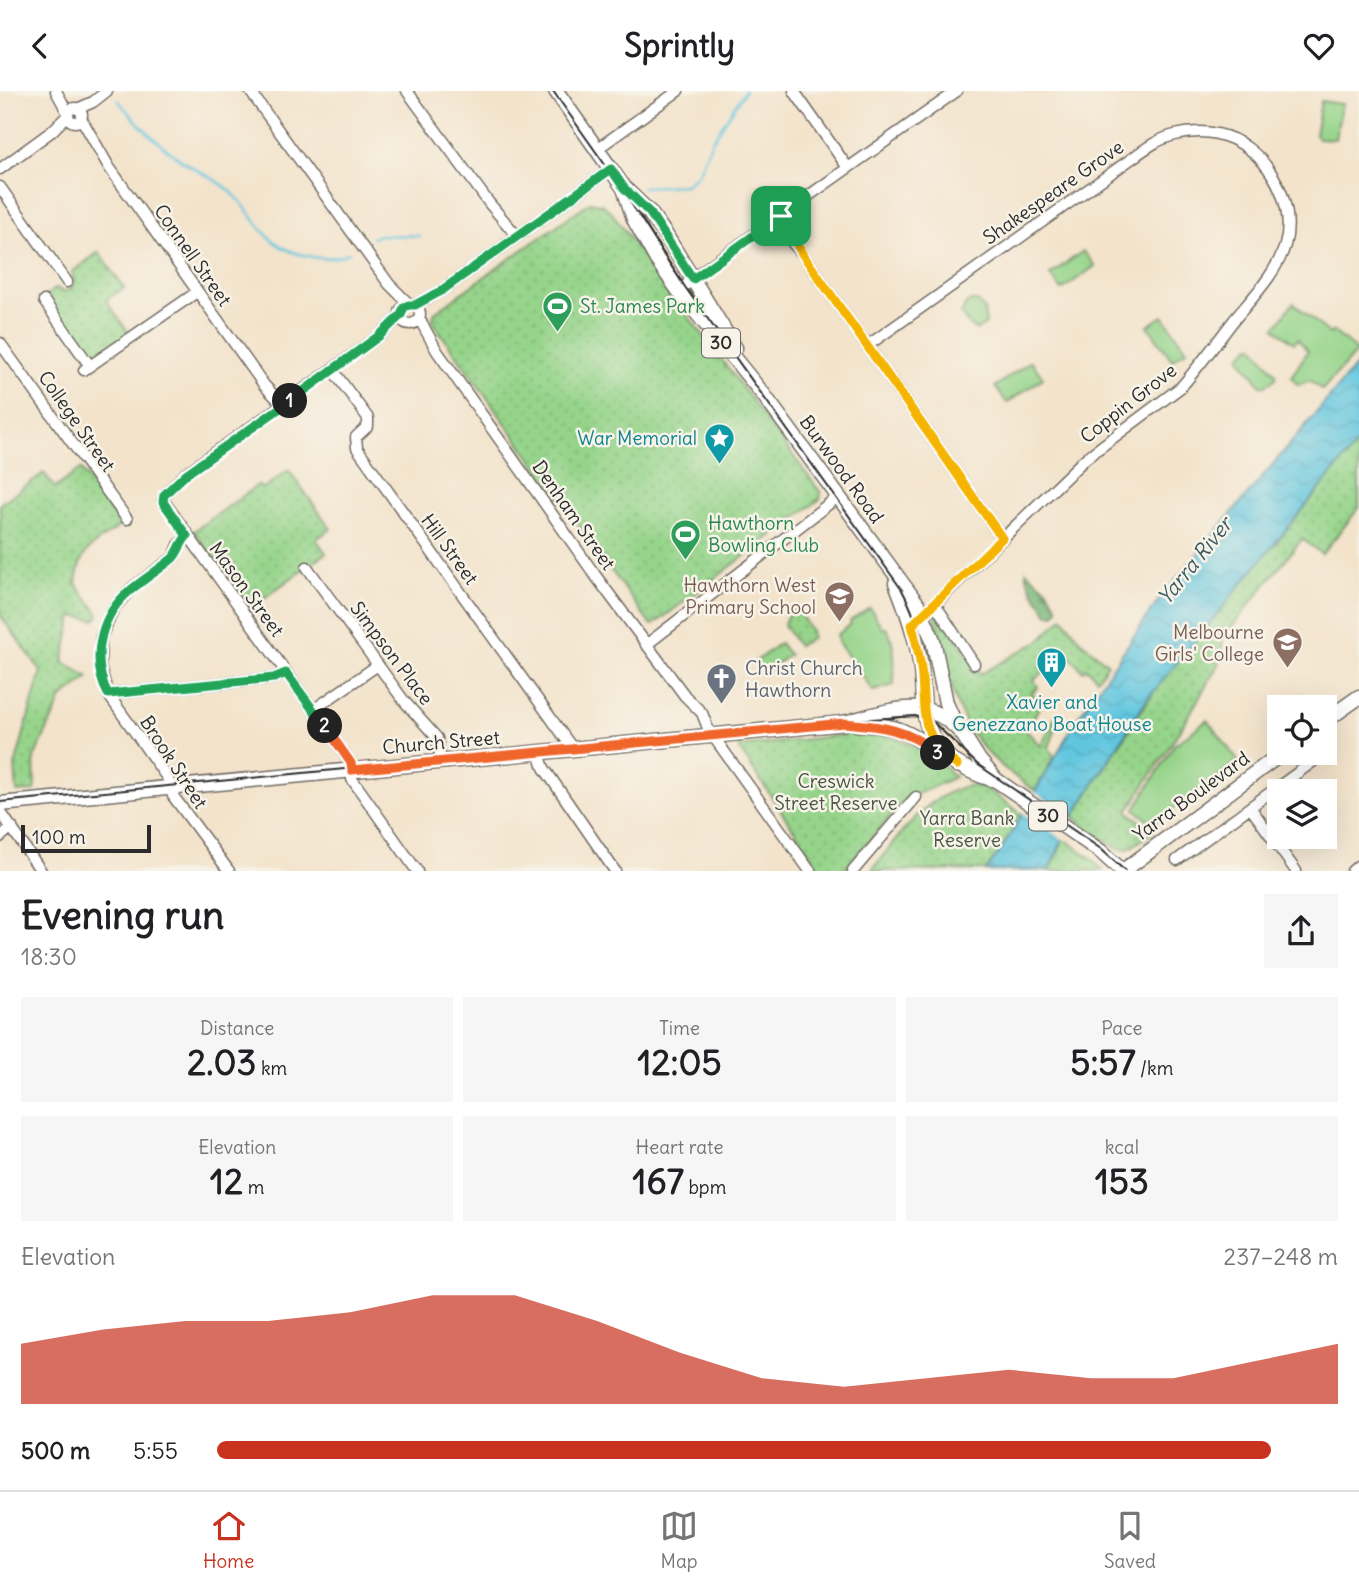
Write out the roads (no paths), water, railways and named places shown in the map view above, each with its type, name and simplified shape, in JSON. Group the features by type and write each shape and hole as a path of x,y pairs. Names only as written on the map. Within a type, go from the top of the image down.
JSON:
{"main road":[{"name":"Burwood Road","path":"556,91 624,188 650,213 764,394"},
{"name":"Burwood Road","path":"624,188 634,219 657,260 679,291 764,394 908,590 918,620 925,725 935,743 957,765"},
{"name":"Burwood Road","path":"918,620 933,640 946,701 963,736"},
{"path":"1337,713 1359,697"},
{"name":"Church Street","path":"0,804 844,723 898,710 922,708"},
{"path":"922,708 947,718 963,736"},
{"name":"Church Street","path":"844,723 899,730 957,765"},
{"name":"30","path":"963,736 996,780"},
{"name":"Yarra Boulevard","path":"1123,870 1267,764"},
{"name":"30","path":"957,765 996,780 1100,851 1123,870"}],"street":[{"name":"Connell Street","path":"56,91 280,408"},
{"path":"0,169 107,91"},
{"name":"Denham Street","path":"250,91 685,696 709,736 810,870"},
{"path":"407,91 514,239"},
{"path":"597,149 678,91"},
{"path":"794,91 848,169"},
{"path":"679,291 957,91"},
{"name":"Shakespeare Grove","path":"867,346 1159,141 1186,133 1217,134 1248,148 1269,170"},
{"path":"280,408 611,169"},
{"name":"Coppin Grove","path":"918,620 1086,458 1181,387 1266,280 1285,244 1286,231 1284,201 1269,170"},
{"path":"0,187 67,282"},
{"path":"778,219 1002,538"},
{"path":"44,301 87,368 197,292"},
{"name":"College Street","path":"0,343 127,519"},
{"name":"Hill Street","path":"332,369 368,418 368,426 356,437 357,448 573,749"},
{"name":"Mason Street","path":"280,408 182,477 164,495 163,502 351,763 352,779 417,870"},
{"path":"646,645 839,496"},
{"name":"Brook Street","path":"187,536 174,557 125,595 108,617 101,637 101,676 108,694 168,778 173,796 229,870"},
{"name":"Simpson Place","path":"307,567 411,709 437,738 441,762"},
{"path":"934,604 974,664"},
{"path":"313,710 378,665"},
{"path":"108,694 274,678 286,673"},
{"path":"539,753 544,768 615,870"},
{"path":"1177,860 1307,765"},
{"path":"853,870 916,797"},
{"path":"1250,807 1296,870"},
{"path":"0,811 41,870"},
{"path":"0,837 12,827"},
{"path":"1352,870 1359,865"}],"water":[{"name":"Yarra River","path":"1359,362 1359,441 1145,702 1073,817 1049,870 986,871 1003,847 1077,719 1158,601"}],"waterway":[{"path":"643,187 685,185 698,174 712,141 745,91"},
{"path":"118,100 160,144 223,185 245,207 261,229 281,246 295,253 323,258 349,252"},
{"path":"372,238 380,235 420,236"}],"tram line":[{"path":"553,91 620,186 685,287 902,590 921,642 927,676 928,707 933,725"},
{"path":"0,802 915,716 930,719 977,764 1101,849 1125,871"}],"place":[{"name":"St. James Park","path":"557,333"},
{"name":"War Memorial","path":"720,465"},
{"name":"Hawthorn Bowling Club","path":"685,561"},
{"name":"Hawthorn West Primary School","path":"839,623"},
{"name":"Melbourne Girls' College","path":"1287,670"},
{"name":"Xavier and Genezzano Boat House","path":"1052,690"},
{"name":"Christ Church Hawthorn","path":"722,706"}],"park label":[{"name":"Creswick Street Reserve","path":"836,792"},
{"name":"Yarra Bank Reserve","path":"967,829"}]}
